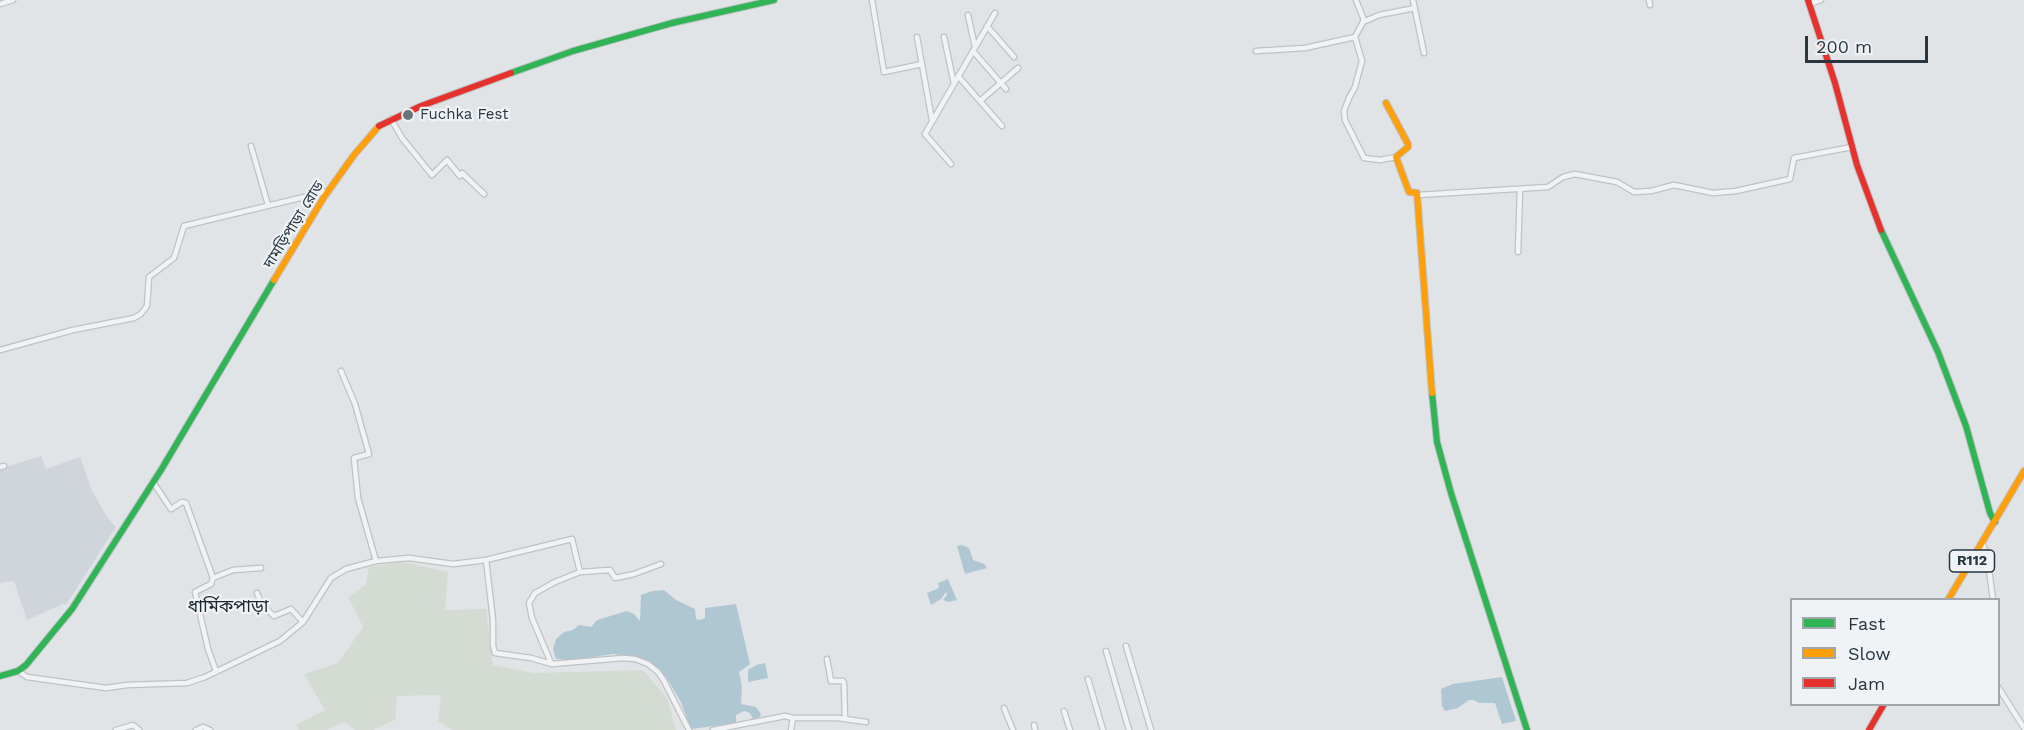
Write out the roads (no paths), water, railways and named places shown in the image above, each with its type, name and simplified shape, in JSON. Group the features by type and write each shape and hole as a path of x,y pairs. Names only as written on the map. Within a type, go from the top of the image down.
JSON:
{"main road":[{"name":"দামড়িপাড়া রোড","path":"18,671 26,665 72,609 153,482 329,191 365,141 379,126 467,88 573,51 672,23 774,0"},
{"path":"1808,2 1836,83 1865,191 1882,236 1938,352 1965,426 1990,513 1995,522"},
{"path":"1386,103 1408,144 1408,147 1396,157 1409,192 1418,193 1427,336 1437,442 1451,493 1527,730"},
{"name":"R112","path":"1949,598 2024,471"},
{"path":"0,676 18,671"},
{"path":"1869,730 1883,706"}],"street":[{"path":"0,4 13,0"},
{"path":"872,0 884,72 922,64"},
{"path":"1356,0 1363,22"},
{"path":"1413,0 1424,53"},
{"path":"1808,2 1821,0"},
{"path":"1396,157 1380,160 1364,158 1345,120 1344,111 1355,87 1362,61 1355,37 1363,22 1379,15 1415,8"},
{"path":"951,164 925,134 995,13"},
{"path":"968,15 974,49 1006,89"},
{"path":"987,26 1014,57"},
{"path":"917,37 933,121"},
{"path":"944,37 954,84"},
{"path":"1256,51 1305,48 1355,37"},
{"path":"980,101 1018,68"},
{"path":"958,76 1002,126"},
{"path":"391,119 402,138 432,175 447,160 460,176 462,172 484,194"},
{"path":"252,146 268,206"},
{"path":"1418,195 1548,187 1563,177 1575,174 1617,182 1634,192 1651,191 1674,185 1713,193 1736,191 1790,179 1794,158 1852,147"},
{"path":"1518,252 1520,189"},
{"path":"0,350 73,330 134,318 141,314 147,306 149,278 174,258 184,226 329,191"},
{"path":"341,371 355,404 369,454 354,458 358,498 376,561"},
{"path":"153,482 171,509 182,502 186,503 213,578 211,584 195,592 208,649 216,670"},
{"path":"18,671 27,677 106,688 187,683 205,677 280,641 303,622 331,578 346,568 376,561 409,558 453,564 486,560 572,539 580,572"},
{"path":"1983,544 1993,598"},
{"path":"486,560 495,653 531,658 551,664 623,658 635,659 648,664 663,679 689,730"},
{"path":"551,664 532,618 529,603 535,593 580,572 610,570 615,578 662,564"},
{"path":"213,578 233,570 261,568"},
{"path":"257,593 262,605 274,616 291,609 303,622"},
{"path":"1126,646 1151,730"},
{"path":"1106,651 1129,730"},
{"path":"827,659 831,681 843,681 844,683 846,719"},
{"path":"1088,679 1103,730"},
{"path":"2000,690 2024,728"},
{"path":"1004,708 1013,730"},
{"path":"1064,711 1070,730"},
{"path":"713,730 779,717 846,719 866,722"},
{"path":"792,730 793,718"},
{"path":"116,730 134,725 139,730"},
{"path":"196,730 203,727 210,730"}],"water":[{"path":"962,545 969,548 973,560 984,564 987,568 965,574 957,546"},
{"path":"948,579 957,600 948,602 943,600 947,595 946,592 941,599 931,605 927,593 937,589 938,583"},
{"path":"664,590 676,600 695,609 696,619 700,620 705,618 705,608 736,604 750,664 739,672 742,687 741,704 756,707 761,714 760,717 753,719 750,713 744,711 736,715 736,723 692,729 687,724 681,702 666,677 654,666 636,657 613,654 573,660 556,659 553,649 556,639 564,632 573,630 579,625 591,627 597,620 627,611 634,614 640,621 641,595"},
{"path":"765,663 768,678 748,682 748,670"},
{"path":"1502,677 1516,721 1502,724 1495,703 1479,703 1469,700 1458,708 1445,711 1442,706 1441,689 1453,684"}],"place":[{"name":"Fuchka Fest","path":"408,115"}],"district":[{"name":"ধার্মিকপাড়া","path":"228,607"}]}
